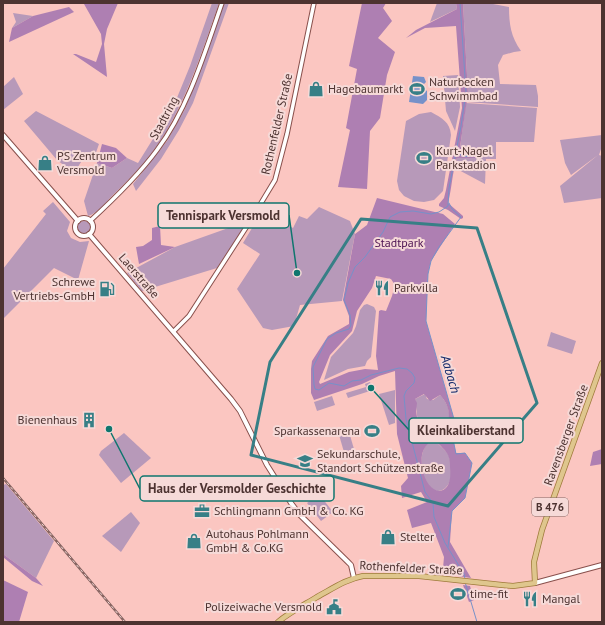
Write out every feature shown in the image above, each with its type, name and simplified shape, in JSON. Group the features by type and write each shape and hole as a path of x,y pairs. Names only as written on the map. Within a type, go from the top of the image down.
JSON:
{"main road":[{"path":"3,135 78,221"},
{"path":"85,218 90,221 93,228 90,234 85,236 78,234 75,226 78,221 85,218"},
{"name":"Laerstraße","path":"90,234 174,331"},
{"name":"Rothenfelder Straße","path":"174,331 235,404 267,465 300,515 351,565 354,578 362,576 414,576 513,586 535,583"},
{"name":"Ravensberger Straße","path":"535,583 534,562 542,530 602,363"},
{"path":"535,583 602,565"},
{"path":"278,622 296,609 354,578"}],"street":[{"name":"Stadtring","path":"90,221 136,176 158,149 188,93 199,68 222,3"},
{"name":"Rothenfelder Straße","path":"174,331 189,316 250,223 275,180 287,134 314,3"}],"highlighted area":[{"path":"361,219 477,228 537,403 448,506 251,455 270,362"}],"shaded area":[{"path":"212,3 219,3 202,53 182,101 166,132 155,149 135,173 95,213 88,216 84,201 97,163 112,168 127,158 138,163 174,105 190,66"},
{"path":"224,3 229,3 193,103 179,130 161,159 136,191 133,184 167,141 185,109"},
{"path":"437,3 456,3 457,9 430,22"},
{"path":"463,3 493,3 509,7 511,30 521,51 503,55 498,65 500,84 536,85 538,107 466,102 468,93"},
{"path":"13,13 33,16 12,28 16,22"},
{"path":"458,75 460,107 455,131 446,111 443,76"},
{"path":"14,77 23,94 3,110 3,87"},
{"path":"466,103 537,108 534,142 496,142 496,159 486,159 485,184 455,168 457,158 481,158 483,148 460,148"},
{"path":"36,111 99,144 93,161 83,159 74,173 57,160 24,121"},
{"name":"Kurt-Nagel Parkstadion","path":"431,112 442,118 449,127 451,135 443,191 434,200 424,202 414,201 404,196 399,190 397,181 406,121 419,114"},
{"path":"602,135 602,146 599,155 602,156 602,198 564,203 560,186 598,155 571,175 565,163 560,140"},
{"path":"53,202 70,222 67,231 71,238 80,242 89,241 78,280 54,268 3,319 3,269 46,214 43,211"},
{"path":"319,207 350,221 355,234 342,301 300,305 294,326 272,330 263,328 237,289 260,254 243,243 263,210 293,228 299,216 307,219"},
{"path":"81,221 87,221 91,225 91,231 87,235 81,235 77,231 77,225"},
{"path":"248,221 217,268 142,291 127,273 175,247"},
{"path":"367,304 374,307 376,311 371,357 365,366 348,369 324,380 331,357 353,333 360,310"},
{"path":"551,332 576,341 572,354 547,346"},
{"path":"370,382 373,390 348,398 346,393 366,387 365,384"},
{"path":"395,390 395,423 389,425 379,394"},
{"path":"425,394 427,399 433,400 440,395 448,407 449,413 449,418 445,429 436,440 449,456 451,478 449,484 439,491 433,490 429,487 422,470 423,451 429,443 418,423 415,399"},
{"path":"332,396 335,405 317,411 314,402"},
{"path":"349,432 354,449 344,452 339,435"},
{"path":"124,433 151,458 121,483 99,455 101,451"},
{"path":"6,484 54,541 36,578 3,554 3,485"},
{"path":"319,494 333,512 321,521 307,503"},
{"path":"131,512 140,523 121,552 102,536"}],"green space":[{"path":"118,3 107,29 104,44 107,77 73,54 96,62 102,44 101,34 84,4"},
{"path":"362,3 386,3 383,8 392,21 378,38 395,52 387,75 380,118 370,131 367,189 338,187 350,130 346,128 357,69 349,66"},
{"path":"456,3 463,3 468,93 460,147 483,148 481,158 457,158 448,203 463,216 461,219 439,206 444,198 446,190 462,108 456,26 425,28 406,38 416,30 457,9"},
{"path":"69,7 74,12 9,42 12,28 33,16"},
{"path":"102,144 116,148 127,158 112,168 97,163"},
{"name":"Stadtpark","path":"377,198 443,214 455,224 431,261 428,274 426,321 454,419 451,429 456,453 465,453 472,463 465,498 452,511 450,542 471,578 458,576 454,569 443,568 444,557 431,523 412,528 407,510 427,502 421,492 402,498 401,486 408,478 397,434 395,371 314,400 311,393 312,361 328,336 349,324 349,316 343,300 355,234 367,225","holes":["376,276 391,279 395,285 386,311 379,311 376,356 378,370 365,369 349,372 320,384 319,382 330,355 352,331 357,311 372,288","424,394 430,401 440,395 446,403 449,412 447,426 436,441 446,451 449,457 450,478 448,485 444,490 439,491 434,489 429,484 422,466 422,453 429,443 418,423 416,411 417,403 415,399"]},
{"path":"160,226 161,245 175,247 139,264 136,247 143,246 152,240 152,228"},
{"path":"602,449 602,464 590,466 593,452"},
{"path":"3,554 36,578 43,586 32,581 3,557"},
{"path":"3,580 28,592 19,622 3,622"},
{"path":"463,585 470,586 474,600 469,602"}],"water":[{"name":"Naturbecken Schwimmbad","path":"413,76 424,77 426,82 421,87 427,91 427,100 423,104 409,102"},
{"path":"463,150 480,150 479,157 463,157 460,155"}],"waterway":[{"path":"460,3 466,92 449,188 448,206 439,212 431,214 413,211 400,212 390,217 383,232 365,257 355,267 348,283 344,300 350,315 351,325 349,329 336,333 327,339 313,367 315,389 319,390 329,383 344,386 352,381 361,380 371,375 399,368 407,369 412,373 415,378 414,383 406,391 404,396 406,419 425,492 433,503 434,517 445,543 464,574 465,579"},
{"name":"Aabach","path":"448,547 452,511 465,498 472,463 465,453 456,454 451,429 454,419 426,321 428,274 431,261 439,247 461,217 452,209 449,203"},
{"path":"465,582 477,622"}],"railway":[{"path":"3,478 125,622"}],"place":[{"name":"Hagebaumarkt","path":"316,89"},
{"name":"Naturbecken Schwimmbad","path":"417,89"},
{"name":"Kurt-Nagel Parkstadion","path":"424,158"},
{"name":"PS Zentrum Versmold","path":"45,163"},
{"name":"Tennispark Versmold","path":"297,273"},
{"name":"Parkvilla","path":"382,288"},
{"name":"Schrewe Vertriebs-GmbH","path":"107,289"},
{"name":"Kleinkaliberstand","path":"371,388"},
{"name":"Bienenhaus","path":"89,420"},
{"name":"Haus der Versmolder Geschichte","path":"109,429"},
{"name":"Sparkassenarena","path":"372,431"},
{"name":"Sekundarschule, Standort Schützenstraße","path":"305,461"},
{"name":"Schlingmann GmbH & Co. KG","path":"202,511"},
{"name":"Stelter","path":"388,537"},
{"name":"Autohaus Pohlmann GmbH & Co.KG","path":"194,541"},
{"name":"time-fit","path":"458,594"},
{"name":"Mangal","path":"530,599"},
{"name":"Polizeiwache Versmold","path":"334,607"}]}
